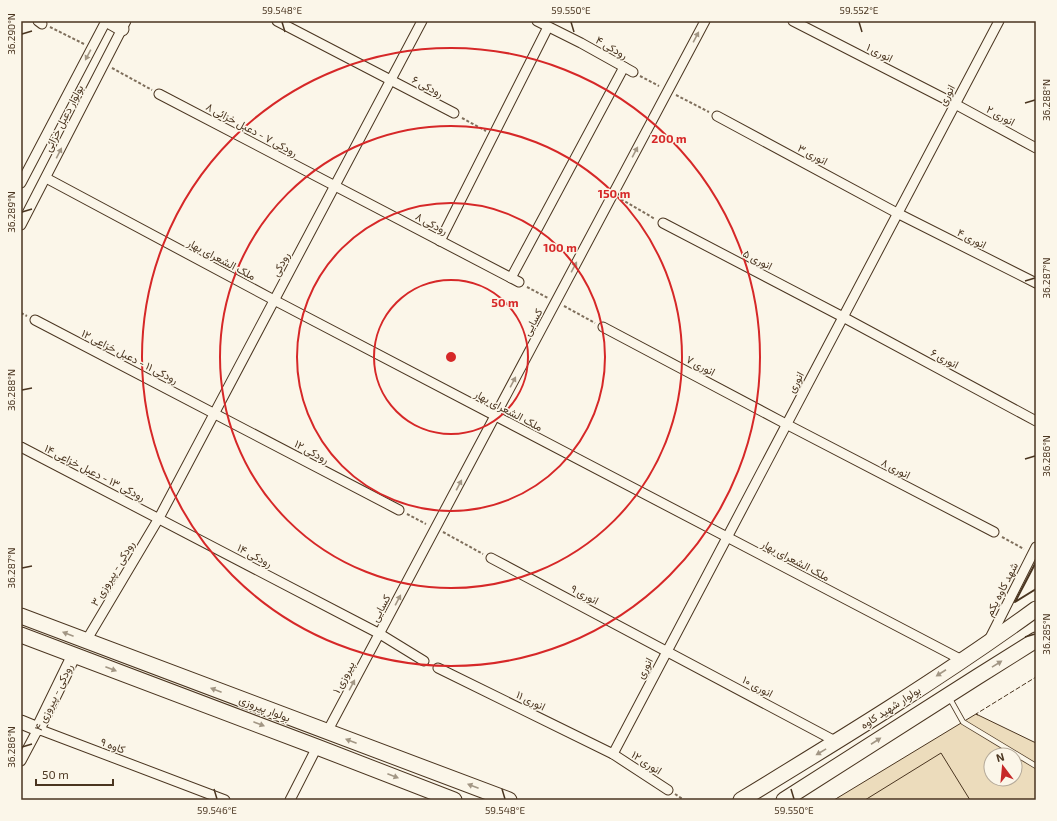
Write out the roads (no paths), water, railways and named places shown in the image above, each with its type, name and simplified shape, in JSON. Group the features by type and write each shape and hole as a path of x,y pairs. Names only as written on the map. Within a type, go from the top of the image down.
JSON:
{"main road":[{"name":"بولوار شهید کاوه","path":"741,800 837,742 1035,611"},
{"name":"بولوار پیروزی","path":"21,616 509,800"},
{"name":"بولوار پیروزی","path":"21,635 317,746 454,800"},
{"name":"بولوار شهید کاوه","path":"784,800 1036,640"}],"street":[{"path":"107,21 124,25"},
{"name":"بولوار دعبل خزائی","path":"21,183 25,167 107,21"},
{"name":"رودکی ۶","path":"277,21 454,113"},
{"name":"رودکی","path":"159,518 422,21"},
{"name":"رودکی ۴","path":"537,21 581,43 633,72"},
{"name":"کسایی","path":"380,634 705,21"},
{"name":"انوری ۱","path":"793,21 955,104"},
{"name":"انوری","path":"613,754 999,21"},
{"name":"بولوار دعبل خزائی","path":"21,225 124,25"},
{"path":"440,241 548,27"},
{"name":"رودکی ۸","path":"334,186 515,280 624,67"},
{"name":"رودکی ۷ - دعبل خزائی ۸","path":"159,94 334,186"},
{"name":"انوری ۲","path":"955,104 1036,148"},
{"name":"انوری ۳","path":"717,116 897,214"},
{"name":"ملک الشعرای بهار","path":"46,178 274,300 962,660"},
{"name":"انوری ۴","path":"897,214 1036,283"},
{"name":"انوری ۵","path":"663,223 843,317"},
{"name":"انوری ۶","path":"843,317 1036,421"},
{"name":"رودکی ۱۱ - دعبل خزاعی ۱۲","path":"35,320 214,413"},
{"name":"انوری ۷","path":"604,328 786,424"},
{"name":"رودکی ۱۲","path":"214,413 399,510"},
{"name":"انوری ۸","path":"786,424 994,532"},
{"name":"رودکی ۱۳ - دعبل خزاعی ۱۴","path":"21,447 159,518"},
{"name":"رودکی ۱۴","path":"159,518 380,634 424,661"},
{"name":"رودکی - پیروزی ۳","path":"86,640 159,518"},
{"name":"شهد کاوه یکم","path":"988,643 1034,550"},
{"name":"انوری ۹","path":"491,558 667,651"},
{"name":"پیروزی ۱","path":"327,732 380,634"},
{"name":"انوری ۱۰","path":"667,651 837,742"},
{"name":"رودکی - پیروزی ۴","path":"21,761 74,655"},
{"name":"انوری ۱۱","path":"438,668 613,754"},
{"path":"21,722 38,729"},
{"name":"کاوه ۹","path":"38,729 225,800"},
{"path":"290,800 317,746"},
{"name":"انوری ۱۲","path":"613,754 668,790"}],"lane":[{"path":"948,695 963,722 1036,766"}]}
